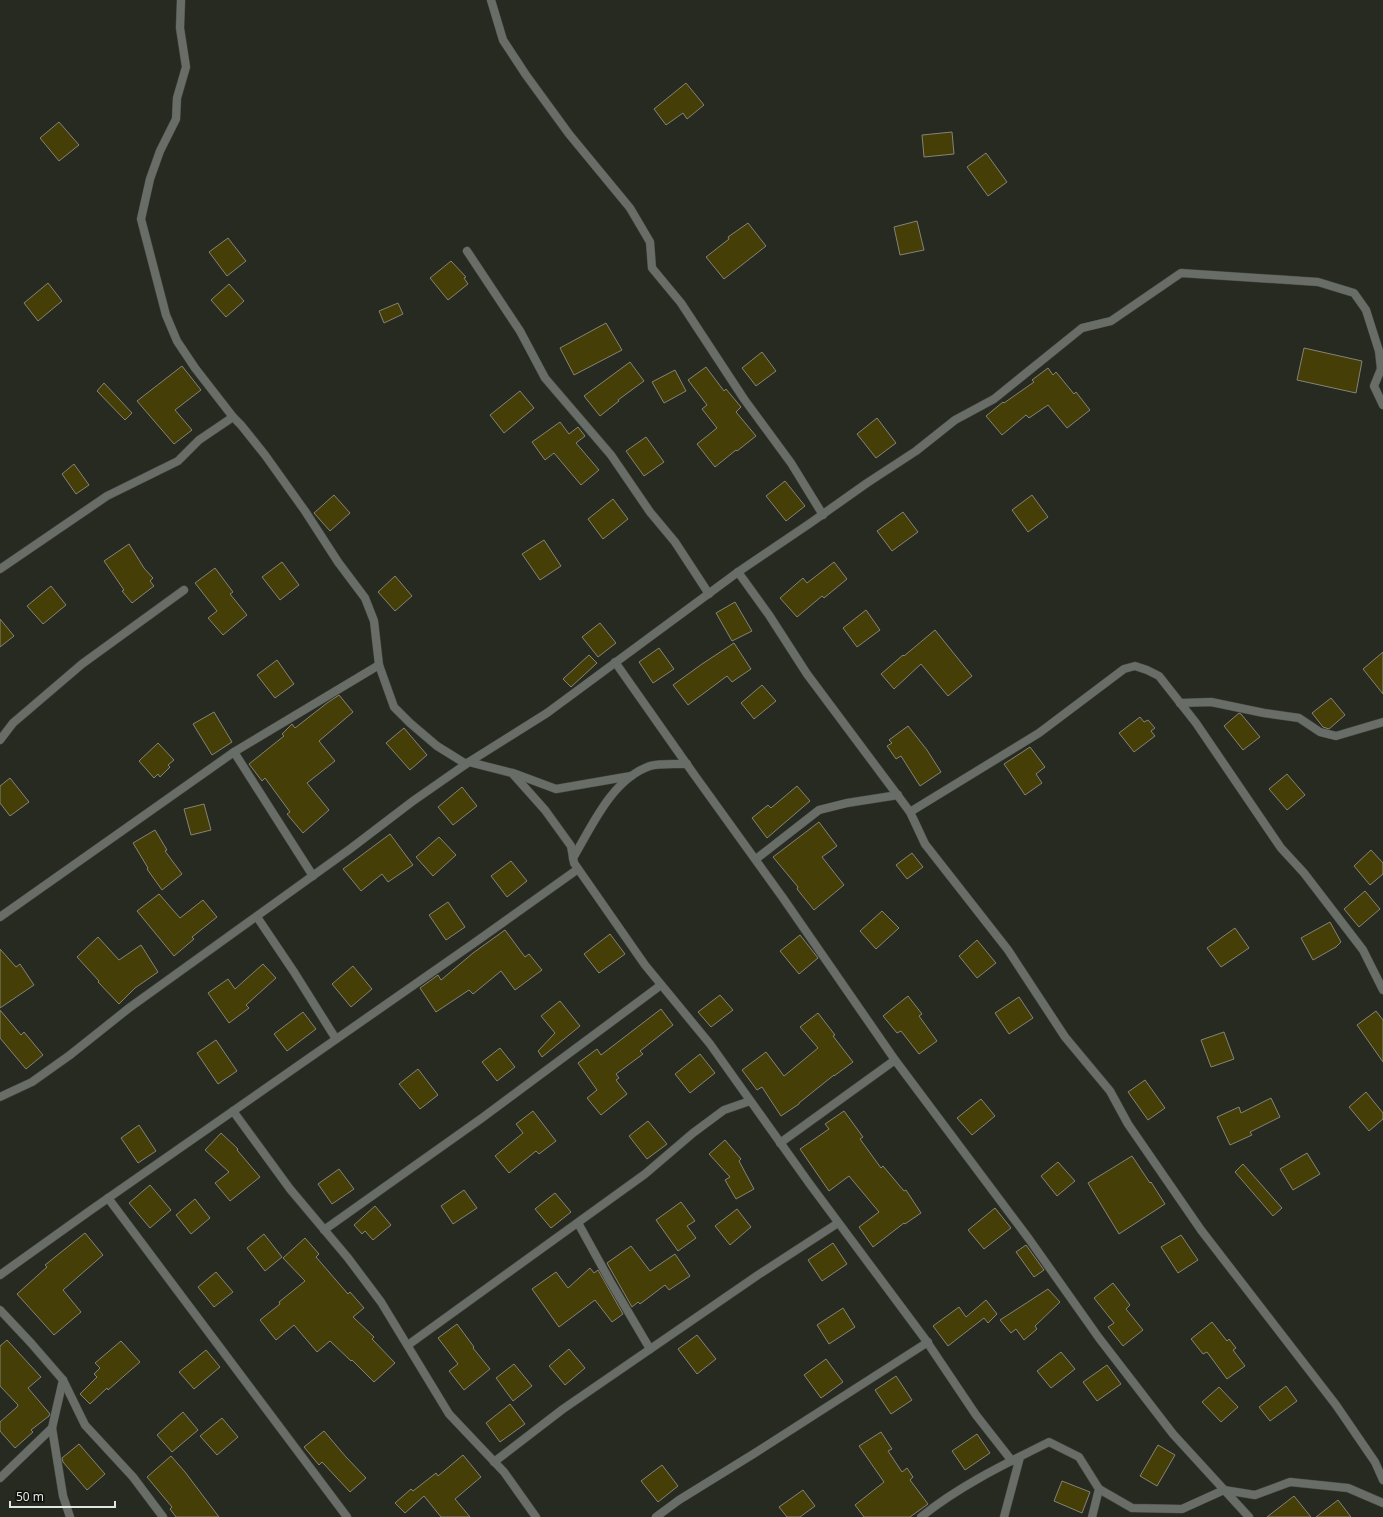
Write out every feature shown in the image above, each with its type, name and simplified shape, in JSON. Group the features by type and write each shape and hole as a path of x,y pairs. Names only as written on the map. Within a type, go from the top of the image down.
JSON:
{"street":[{"path":"180,0 180,28 186,67 178,98 176,119 157,158 150,179 141,218 166,315 177,341 195,368 233,417 265,454 305,511 338,562 365,598 374,621 379,665 394,708 437,746 468,763 512,773 556,789 631,776"},
{"path":"491,0 503,40 569,134 630,208 650,242 652,268 681,303 744,399 791,463 823,515"},
{"path":"467,251 520,331 545,378 611,455 650,512 675,542 709,594"},
{"path":"0,1097 32,1082 70,1056 129,1008 313,876 413,801 468,763 547,713 738,572 916,451 955,420 994,399 1082,328 1111,321 1180,273 1318,282 1354,293 1366,310 1379,351 1382,370 1374,386 1383,404"},
{"path":"0,569 107,496 178,461 200,440 233,417"},
{"path":"738,572 769,614 807,674 910,812 925,844 1008,950 1066,1037 1110,1091 1128,1124 1192,1218 1336,1405 1374,1462 1383,1480"},
{"path":"0,740 13,723 82,664 184,590"},
{"path":"615,662 756,859 895,1060 1029,1239 1099,1338 1173,1434 1249,1517"},
{"path":"0,917 234,752 379,665"},
{"path":"910,812 1039,733 1124,669 1135,666 1147,670 1159,676 1196,723 1281,848 1304,873 1363,950 1383,990"},
{"path":"1180,703 1210,702 1264,713 1299,718 1320,732 1336,736 1383,722"},
{"path":"234,752 313,876"},
{"path":"574,858 610,796 631,776 651,765 687,764"},
{"path":"512,773 550,816 571,846 574,863 645,965 710,1044 780,1143 928,1342 976,1415 1012,1461"},
{"path":"756,859 819,810 847,803 898,795"},
{"path":"0,1275 477,941 578,868"},
{"path":"256,917 294,972 336,1039"},
{"path":"324,1230 540,1076 661,986"},
{"path":"780,1143 895,1060"},
{"path":"408,1345 644,1174 724,1110 750,1101"},
{"path":"233,1111 290,1189 348,1258 381,1302 449,1414 504,1472 536,1517"},
{"path":"108,1198 347,1517"},
{"path":"494,1462 563,1409 838,1222"},
{"path":"578,1223 650,1349"},
{"path":"0,1310 63,1380 85,1425 133,1477 164,1517"},
{"path":"656,1517 679,1500 928,1342"},
{"path":"63,1380 52,1428 63,1496 70,1517"},
{"path":"0,1478 52,1428"},
{"path":"921,1517 938,1503 1049,1442 1079,1457 1099,1489 1132,1508 1182,1509 1224,1490 1255,1495 1290,1482 1348,1488 1383,1503"},
{"path":"1004,1517 1020,1457"},
{"path":"1092,1517 1099,1489"}],"building":[{"path":"686,83 704,105 687,119 683,113 666,125 654,109"},
{"path":"59,122 79,145 59,161 40,138"},
{"path":"952,132 954,154 924,157 922,135"},
{"path":"986,153 1007,182 988,196 967,167"},
{"path":"917,221 924,250 900,255 894,227"},
{"path":"748,223 766,246 724,279 706,257 729,239 728,237"},
{"path":"228,238 246,261 227,276 209,252"},
{"path":"451,261 466,277 464,278 468,284 448,300 430,278"},
{"path":"48,283 62,301 38,321 24,303"},
{"path":"229,284 244,301 226,317 211,300"},
{"path":"398,303 403,314 384,323 379,311"},
{"path":"606,323 622,350 574,375 560,348"},
{"path":"1304,348 1362,361 1356,393 1297,380"},
{"path":"762,352 776,371 756,386 742,368"},
{"path":"630,362 644,381 618,400 619,401 600,416 584,396"},
{"path":"182,366 201,390 175,410 192,430 174,444 137,401"},
{"path":"706,367 724,391 726,389 741,407 736,412 756,436 715,467 697,444 717,428 702,409 707,405 688,380"},
{"path":"1048,368 1053,375 1056,372 1074,394 1076,392 1090,410 1067,428 1048,405 1029,418 1026,415 1002,435 986,416 1003,402 1004,403 1034,382 1032,380"},
{"path":"675,370 686,391 664,403 652,382"},
{"path":"104,383 132,413 125,420 97,391"},
{"path":"520,391 534,408 504,433 490,415"},
{"path":"877,418 896,443 876,458 857,434"},
{"path":"560,422 569,434 578,427 585,436 576,443 599,470 581,485 554,453 545,460 532,442"},
{"path":"646,437 664,462 644,476 626,451"},
{"path":"74,464 89,485 76,494 62,474"},
{"path":"785,481 805,506 786,521 766,496"},
{"path":"334,495 350,513 330,531 314,513"},
{"path":"1032,495 1048,517 1028,532 1012,510"},
{"path":"613,499 628,519 603,539 588,519"},
{"path":"903,512 918,532 892,551 877,531"},
{"path":"544,540 561,566 540,580 522,554"},
{"path":"129,544 144,568 153,578 150,581 154,586 132,603 122,591 124,590 104,561"},
{"path":"282,562 299,585 280,600 262,577"},
{"path":"834,562 847,579 824,598 822,596 797,617 780,598 803,578 807,583"},
{"path":"215,568 233,592 230,594 247,615 223,635 208,618 217,611 195,583"},
{"path":"395,576 412,596 395,611 378,592"},
{"path":"51,586 66,605 43,624 27,606"},
{"path":"735,602 752,631 732,641 716,613"},
{"path":"866,610 880,630 857,647 843,628"},
{"path":"0,619 14,636 0,647"},
{"path":"600,623 616,643 598,657 582,637"},
{"path":"935,630 972,676 948,696 921,664 894,689 881,674"},
{"path":"734,643 751,669 732,682 727,676 688,705 673,685"},
{"path":"659,648 674,669 653,683 639,662"},
{"path":"1383,652 1383,694 1363,669"},
{"path":"589,655 597,663 571,687 563,679"},
{"path":"277,660 294,684 275,698 257,675"},
{"path":"762,685 776,701 754,719 741,703"},
{"path":"339,695 353,712 319,741 335,761 307,783 329,810 303,833 287,814 290,812 265,778 262,781 249,764 284,736 282,734 292,724 295,728"},
{"path":"1331,698 1345,715 1329,729 1323,727 1312,713"},
{"path":"214,712 232,742 212,755 193,724"},
{"path":"1239,713 1260,737 1243,750 1224,726"},
{"path":"1140,717 1144,722 1148,720 1155,728 1151,731 1155,736 1134,752 1119,733"},
{"path":"908,726 927,750 941,772 920,786 901,756 896,759 887,746 892,743 889,740"},
{"path":"404,728 427,755 410,770 386,743"},
{"path":"158,743 174,760 168,765 170,767 160,777 158,774 154,778 139,761"},
{"path":"1030,747 1045,767 1036,774 1042,783 1025,795 1004,764"},
{"path":"1287,774 1305,795 1287,810 1269,789"},
{"path":"10,778 29,802 10,816 0,803 0,786"},
{"path":"797,786 810,801 767,838 752,818 768,805 771,808"},
{"path":"462,787 477,806 453,825 438,807"},
{"path":"204,804 211,830 191,835 184,809"},
{"path":"819,822 837,846 822,857 844,885 814,910 797,889 798,887 773,857"},
{"path":"155,830 167,850 165,851 182,874 162,890 147,869 148,868 133,843"},
{"path":"390,834 413,865 388,882 382,874 361,891 343,869"},
{"path":"439,837 456,855 433,876 416,857"},
{"path":"1371,850 1383,863 1383,874 1370,885 1354,866"},
{"path":"912,853 923,867 907,879 896,865"},
{"path":"511,861 527,881 507,897 491,876"},
{"path":"1365,891 1380,909 1359,927 1344,909"},
{"path":"159,894 180,918 203,900 217,917 192,937 194,939 174,956 137,911"},
{"path":"448,902 465,927 446,940 429,915"},
{"path":"882,911 899,928 876,949 860,931"},
{"path":"1330,922 1341,942 1336,947 1313,960 1301,938"},
{"path":"1235,928 1249,948 1221,967 1207,948"},
{"path":"505,930 525,957 529,954 542,970 515,990 501,971 473,994 469,990 436,1012 420,988 438,975 441,980 473,953"},
{"path":"610,934 625,954 599,973 584,954"},
{"path":"800,935 818,958 799,974 780,951"},
{"path":"98,937 119,960 141,945 158,972 135,988 119,1004 77,957"},
{"path":"977,940 996,963 977,978 959,956"},
{"path":"0,949 16,967 20,964 34,985 0,1008"},
{"path":"263,964 276,978 246,1005 249,1008 229,1023 208,993 228,979 235,989"},
{"path":"353,966 372,989 351,1007 332,984"},
{"path":"720,995 733,1010 711,1027 698,1012"},
{"path":"908,996 922,1014 919,1016 937,1041 919,1054 901,1031 897,1033 883,1016"},
{"path":"1019,997 1033,1018 1009,1034 995,1013"},
{"path":"560,1001 580,1026 542,1057 538,1051 555,1033 541,1016"},
{"path":"661,1009 673,1025 640,1051 643,1054 616,1074 619,1078 616,1080 627,1094 601,1115 587,1098 597,1090 578,1063 597,1049 601,1055"},
{"path":"0,1010 21,1035 24,1032 43,1055 26,1069 0,1038"},
{"path":"1376,1011 1383,1020 1383,1062 1357,1025"},
{"path":"303,1012 316,1029 287,1051 274,1034"},
{"path":"818,1013 853,1062 834,1075 799,1104 781,1116 762,1087 757,1090 742,1070 766,1052 784,1076 818,1048 800,1027"},
{"path":"1224,1032 1234,1059 1211,1067 1201,1040"},
{"path":"216,1040 237,1071 218,1084 197,1053"},
{"path":"500,1048 515,1067 497,1081 482,1062"},
{"path":"700,1054 715,1073 690,1093 675,1074"},
{"path":"418,1069 438,1095 420,1109 399,1084"},
{"path":"1145,1080 1165,1108 1148,1120 1128,1092"},
{"path":"1366,1092 1383,1113 1383,1119 1369,1131 1349,1107"},
{"path":"1271,1098 1280,1117 1250,1132 1252,1135 1230,1145 1217,1117 1239,1107 1241,1113"},
{"path":"981,1099 995,1116 972,1135 957,1118"},
{"path":"533,1111 556,1141 539,1154 536,1151 509,1173 495,1156 523,1133 516,1124"},
{"path":"844,1111 863,1137 860,1139 881,1168 883,1166 904,1191 906,1190 921,1213 905,1224 904,1223 873,1247 859,1227 879,1212 849,1176 829,1191 800,1149 829,1129 825,1124"},
{"path":"648,1121 667,1144 647,1159 629,1136"},
{"path":"139,1125 156,1151 138,1163 121,1138"},
{"path":"221,1133 238,1149 237,1150 260,1177 230,1201 215,1183 229,1172 205,1150"},
{"path":"725,1140 741,1159 739,1161 754,1189 736,1199 725,1180 730,1177 709,1154"},
{"path":"1307,1153 1320,1174 1293,1190 1280,1169"},
{"path":"1132,1156 1165,1204 1119,1234 1088,1183"},
{"path":"1058,1162 1075,1181 1057,1196 1041,1176"},
{"path":"1243,1164 1282,1208 1273,1216 1235,1172"},
{"path":"339,1169 354,1189 332,1204 318,1184"},
{"path":"150,1185 171,1210 150,1228 129,1203"},
{"path":"464,1190 477,1208 453,1224 441,1206"},
{"path":"555,1193 571,1212 551,1228 535,1209"},
{"path":"195,1199 210,1218 191,1234 176,1215"},
{"path":"681,1202 695,1221 687,1226 696,1238 678,1251 656,1220"},
{"path":"375,1206 391,1225 373,1240 365,1231 362,1234 354,1225"},
{"path":"995,1208 1011,1228 984,1249 968,1230"},
{"path":"737,1209 751,1227 730,1245 715,1226"},
{"path":"85,1233 103,1255 63,1290 81,1312 54,1335 17,1294 47,1267 45,1265"},
{"path":"264,1234 282,1257 265,1271 247,1248"},
{"path":"1181,1235 1198,1260 1178,1273 1161,1247"},
{"path":"305,1238 319,1254 316,1257 348,1294 350,1292 364,1308 353,1317 374,1337 372,1339 395,1363 374,1382 330,1341 317,1352 294,1325 276,1340 260,1320 305,1281 283,1258"},
{"path":"833,1243 847,1264 822,1281 808,1260"},
{"path":"1026,1245 1044,1270 1034,1277 1016,1252"},
{"path":"631,1246 650,1271 675,1254 690,1276 669,1290 665,1285 640,1304 638,1302 632,1307 607,1263"},
{"path":"590,1268 594,1273 598,1270 623,1314 612,1322 595,1300 559,1327 532,1289 556,1272 568,1288"},
{"path":"216,1272 233,1292 214,1307 198,1287"},
{"path":"1113,1283 1130,1305 1126,1309 1143,1330 1123,1346 1108,1327 1114,1323 1094,1298"},
{"path":"1048,1289 1060,1302 1035,1326 1037,1329 1024,1340 1016,1329 1011,1333 1000,1320"},
{"path":"986,1300 997,1314 988,1323 984,1318 948,1346 933,1326 959,1307 966,1317"},
{"path":"843,1308 855,1327 829,1344 817,1325"},
{"path":"1212,1322 1227,1341 1229,1339 1236,1348 1233,1350 1245,1366 1227,1379 1207,1352 1203,1354 1191,1339"},
{"path":"457,1324 474,1347 473,1348 490,1369 464,1390 449,1371 458,1364 438,1338"},
{"path":"697,1335 716,1359 697,1374 678,1349"},
{"path":"7,1340 41,1377 28,1388 50,1414 31,1430 33,1432 15,1448 0,1431 0,1422 18,1405 0,1386 0,1346"},
{"path":"121,1341 140,1362 108,1390 107,1388 90,1404 80,1394 97,1377 94,1374 100,1368 95,1363"},
{"path":"569,1349 585,1368 565,1385 549,1366"},
{"path":"206,1350 220,1367 194,1389 179,1372"},
{"path":"1061,1352 1075,1369 1051,1388 1037,1371"},
{"path":"826,1359 843,1382 821,1398 804,1375"},
{"path":"514,1364 532,1386 513,1401 496,1378"},
{"path":"1107,1365 1121,1384 1097,1401 1083,1382"},
{"path":"896,1376 912,1400 891,1414 875,1390"},
{"path":"1286,1386 1297,1401 1270,1421 1259,1407"},
{"path":"1219,1387 1238,1407 1221,1422 1202,1402"},
{"path":"510,1404 525,1424 500,1442 486,1423"},
{"path":"183,1412 198,1430 172,1452 157,1435"},
{"path":"222,1418 238,1437 217,1455 200,1436"},
{"path":"324,1431 366,1478 350,1492 322,1462 319,1465 304,1447"},
{"path":"881,1432 892,1449 888,1451 902,1472 907,1468 913,1477 910,1480 928,1504 910,1517 864,1517 855,1505 884,1482 859,1446"},
{"path":"977,1434 990,1453 965,1470 952,1451"},
{"path":"79,1444 105,1474 87,1490 63,1462 62,1458"},
{"path":"1158,1445 1175,1455 1157,1486 1140,1476"},
{"path":"463,1455 481,1477 455,1499 470,1517 441,1517 424,1496 405,1513 395,1503 411,1489 413,1491 436,1473 438,1476"},
{"path":"171,1456 219,1517 176,1517 170,1509 172,1507 147,1477"},
{"path":"662,1465 678,1486 658,1502 641,1481"},
{"path":"1062,1481 1090,1492 1082,1513 1054,1501"},
{"path":"803,1490 815,1506 800,1517 787,1517 779,1507"},
{"path":"1294,1496 1311,1517 1267,1517"},
{"path":"1338,1500 1351,1517 1316,1517"}]}
